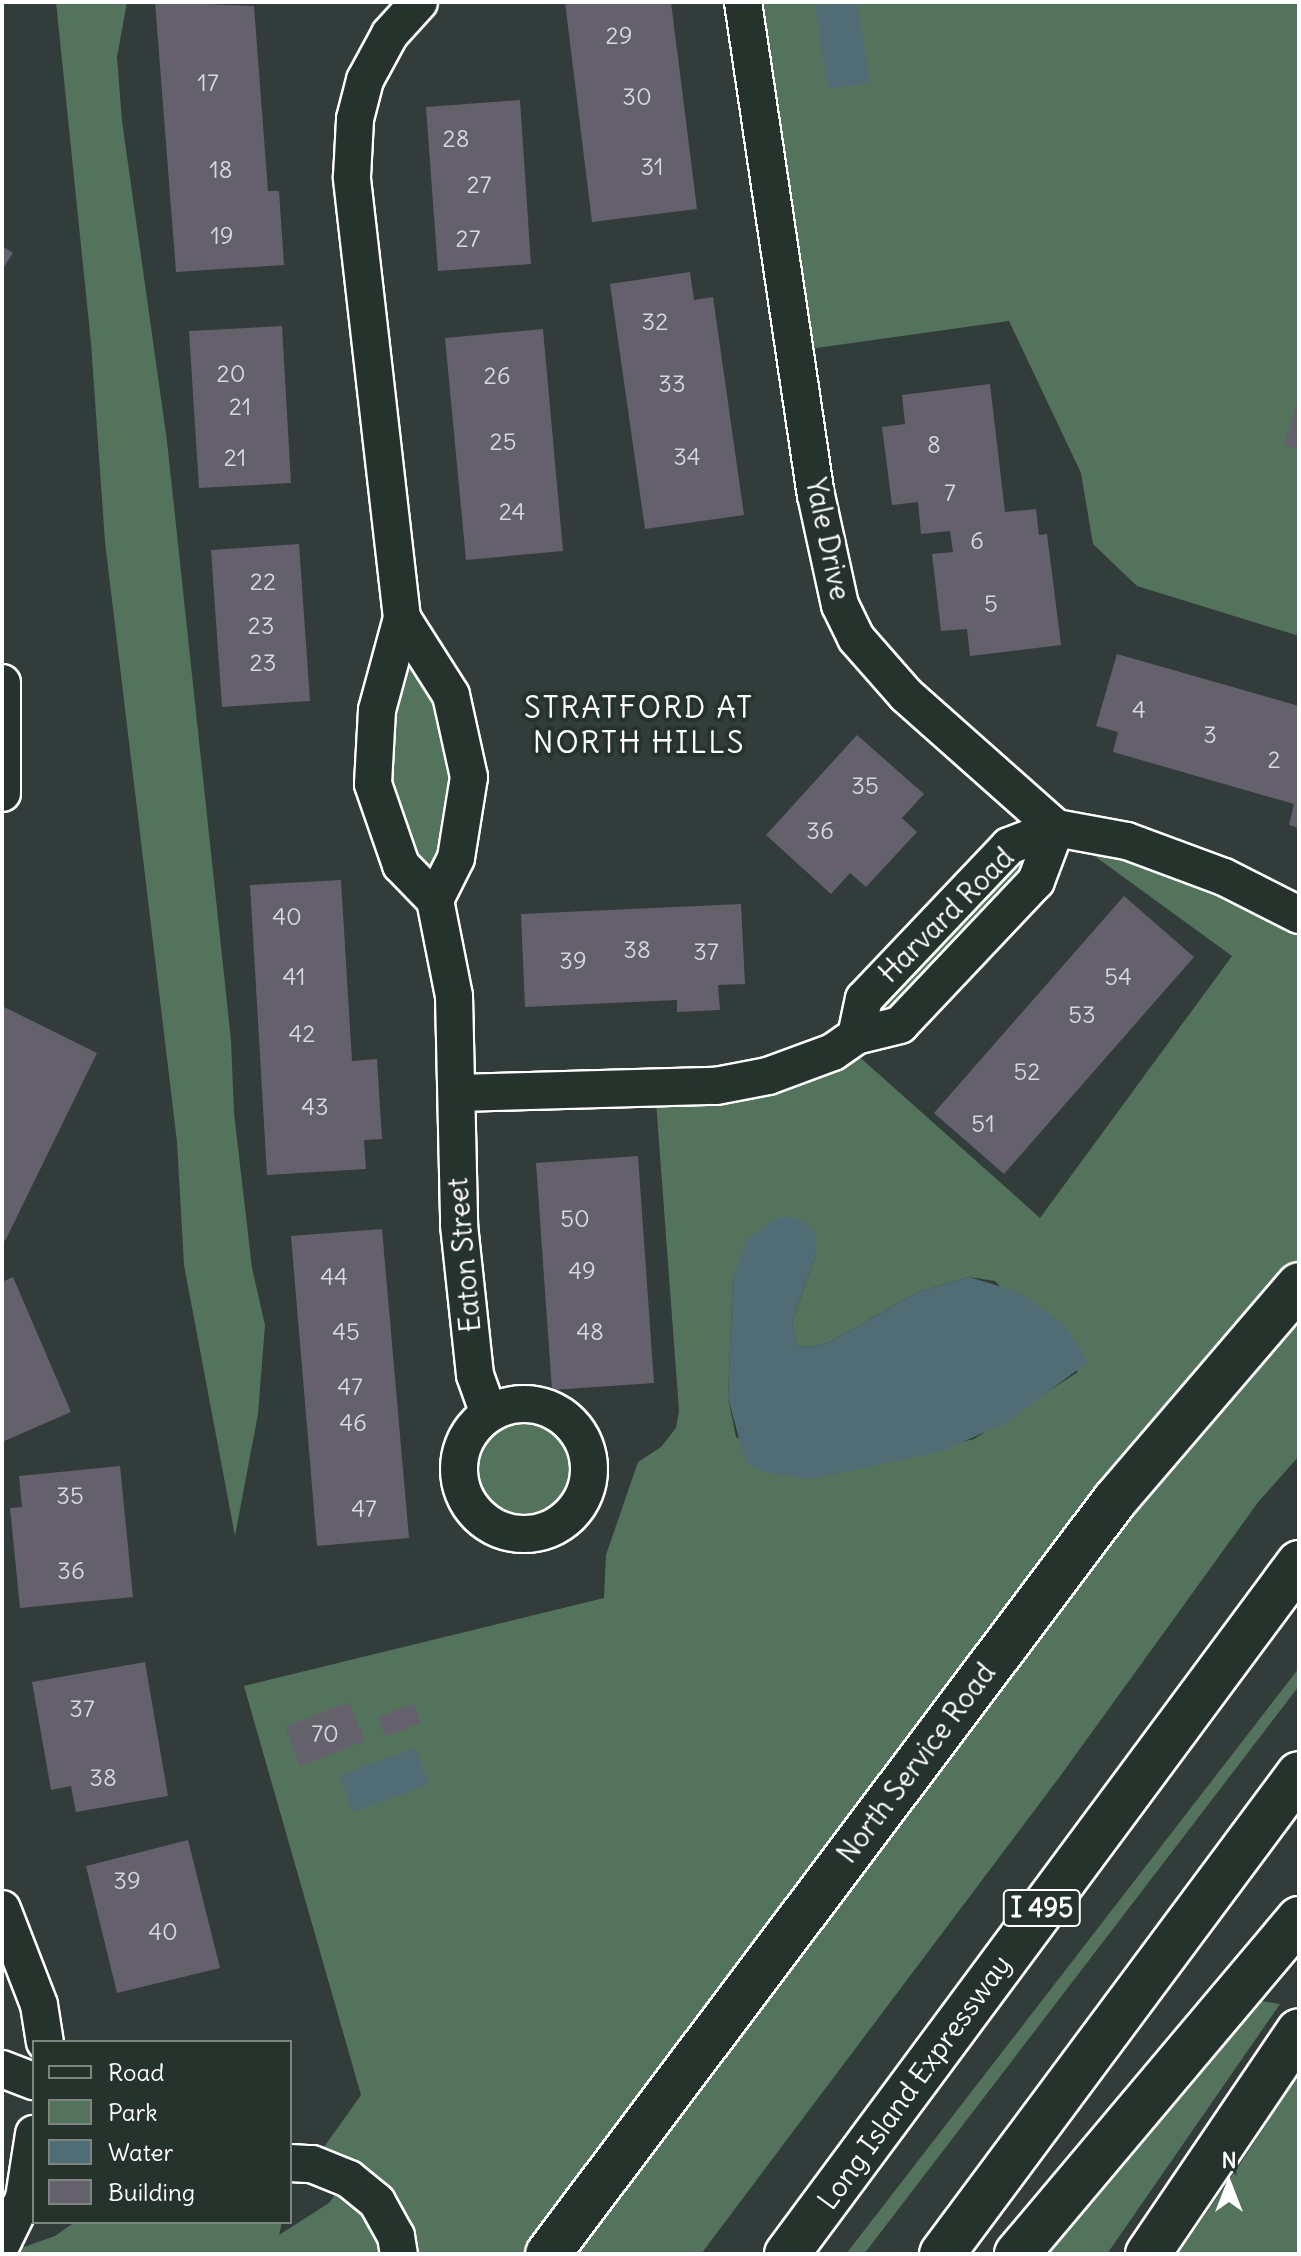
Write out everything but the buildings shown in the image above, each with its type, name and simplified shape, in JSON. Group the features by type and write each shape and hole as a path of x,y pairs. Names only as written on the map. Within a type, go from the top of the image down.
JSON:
{"main road":[{"name":"North Service Road","path":"548,2254 1106,1512 1299,1285"},
{"name":"Long Island Expressway","path":"787,2254 1299,1563"},
{"path":"942,2254 1299,1774"},
{"path":"1017,2254 1299,1919"},
{"path":"1148,2254 1299,2031"}],"street":[{"path":"419,2 390,34 365,80 355,119 352,177 402,618 377,710 373,784 401,865 435,900 457,1018 458,1093"},
{"name":"Yale Drive","path":"743,2 816,495 840,605 856,638 906,695 1056,828"},
{"path":"402,618 451,695 469,777 456,858 435,900"},
{"path":"2,683 2,793"},
{"path":"1056,828 1127,841 1224,877 1299,915"},
{"name":"Harvard Road","path":"458,1093 716,1086 768,1076 833,1052 856,1036 864,999 1009,846 1056,828"},
{"name":"Eaton Street","path":"458,1093 459,1225 475,1375 489,1414"},
{"path":"2,1909 39,2005 45,2040"},
{"path":"2,2069 32,2080"},
{"path":"2,2243 29,2199 32,2160"},
{"path":"301,2164 349,2179 377,2202 396,2236 399,2254"}],"green space":[{"path":"56,2 127,2 117,57 122,121 167,441 231,1040 234,1113 252,1268 265,1325 258,1414 235,1536 184,1265 177,1142 105,542 91,343"},
{"path":"743,2 1299,2 1299,636 1137,586 1093,544 1081,473 1009,321 795,351"},
{"path":"402,618 469,777 435,900 401,865 377,710"},
{"path":"1056,828 1299,915 1299,1285 548,2254 4,2254 55,2236 72,2224 282,2224 279,2235 329,2203 340,2188 312,2164 361,2095 244,1686 604,1598 606,1555 638,1462 661,1447 676,1428 679,1411 655,1088 845,1044 1040,1218 1232,956","holes":["816,1254 792,1322 797,1344 808,1348 830,1342 918,1292 969,1277 995,1281 1078,1372 974,1439 813,1479 736,1437 728,1398 733,1276"]},
{"path":"1056,828 900,1025 856,1036 864,999"},
{"path":"1299,1319 1299,1456 1259,1501 1061,1775 701,2254 578,2254 1176,1451"},
{"path":"524,1404 549,1409 570,1423 584,1444 589,1469 584,1494 570,1515 549,1529 524,1534 499,1529 478,1515 464,1494 459,1469 464,1444 478,1423 499,1409"},
{"path":"1299,1668 1299,1686 864,2254 846,2254"},
{"path":"1261,2001 1280,2004 1107,2254 1040,2254"},
{"path":"1299,2074 1299,2254 1178,2254 1240,2164"}],"water":[{"path":"857,2 870,83 828,89 815,6"},
{"path":"791,1217 805,1222 816,1234 816,1254 792,1322 797,1344 808,1348 830,1342 918,1292 969,1277 1019,1292 1065,1326 1088,1362 1007,1422 943,1451 813,1479 767,1473 746,1464 728,1398 733,1276 748,1239 775,1219"},
{"path":"415,1748 429,1784 353,1812 340,1775"}],"district":[{"name":"STRATFORD AT NORTH HILLS","path":"639,724"}]}
